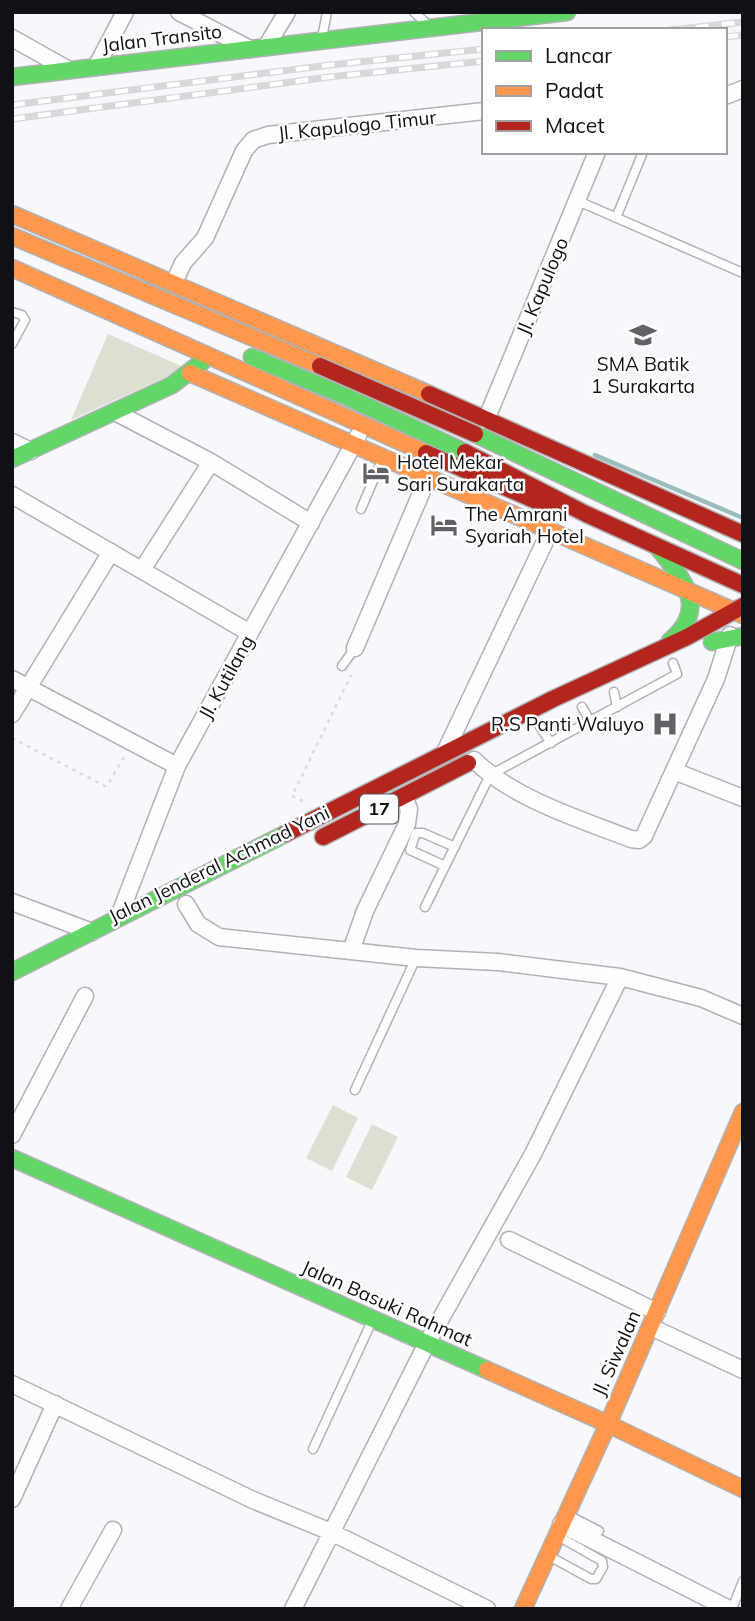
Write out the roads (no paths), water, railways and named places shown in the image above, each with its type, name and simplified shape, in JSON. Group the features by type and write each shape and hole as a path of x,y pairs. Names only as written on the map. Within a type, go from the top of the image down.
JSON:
{"main road":[{"name":"Jalan Transito","path":"12,77 432,28 458,19 566,12"},
{"path":"12,214 177,275 486,420 743,534"},
{"path":"12,236 225,324 475,434 743,561"},
{"path":"12,256 346,397 465,452 586,514 743,585"},
{"path":"12,268 528,499 561,510 586,514"},
{"path":"12,459 187,376 209,356"},
{"path":"187,376 354,444 687,591 739,611"},
{"path":"656,651 685,628 691,606 687,591 657,546"},
{"name":"Jalan Jenderal Achmad Yani","path":"12,972 553,698 739,611"},
{"path":"553,698 561,720 615,699 684,657 736,633"},
{"name":"Jalan Jenderal Achmad Yani","path":"305,845 479,757"},
{"name":"Jalan Jenderal Achmad Yani","path":"12,987 140,925"},
{"name":"Jl. Siwalan","path":"523,1609 608,1424 743,1112"},
{"name":"Jalan Basuki Rahmat","path":"12,1158 608,1424 743,1489"}],"street":[{"path":"96,67 125,12"},
{"path":"179,12 258,48 287,12"},
{"path":"12,38 69,70"},
{"path":"732,94 743,103"},
{"name":"Jl. Kapulogo Timur","path":"177,275 205,238 244,151 253,140 268,135 482,111"},
{"name":"Jl. Kapulogo","path":"486,420 596,154"},
{"path":"115,412 211,462 311,523"},
{"name":"Jl. Kutilang","path":"118,919 177,766 362,425"},
{"path":"12,442 31,451"},
{"path":"142,570 211,462"},
{"path":"355,648 428,477"},
{"path":"12,495 250,633"},
{"path":"444,754 550,531"},
{"path":"12,714 111,552"},
{"path":"479,757 497,781 569,814 639,840 644,836 716,679 736,633 739,611"},
{"path":"12,679 177,766"},
{"path":"674,771 743,798"},
{"path":"351,951 365,911 407,824 409,809 404,797"},
{"path":"12,902 92,933"},
{"path":"189,910 219,937 416,958 498,962 620,977 701,998 743,1016"},
{"path":"293,1609 426,1345 533,1154 620,977"},
{"path":"12,1135 85,996"},
{"path":"727,1152 743,1158"},
{"path":"509,1240 743,1370"},
{"path":"12,1384 253,1500 331,1532 487,1609"},
{"path":"12,1499 55,1404"},
{"path":"561,1524 730,1609"},
{"path":"69,1609 113,1530"}],"lane":[{"path":"322,41 327,12"},
{"path":"414,12 432,28"},
{"path":"616,218 642,154"},
{"path":"578,201 743,273"},
{"path":"12,312 22,315 25,320 12,344"},
{"path":"361,509 383,457"},
{"path":"342,666 355,648"},
{"path":"551,743 561,720"},
{"path":"425,907 490,775 551,743 561,720"},
{"path":"445,866 410,850 416,834 423,833 455,847"},
{"path":"355,1090 416,958"},
{"path":"313,1449 372,1320"},
{"path":"561,1524 599,1531"},
{"path":"547,1555 591,1579 596,1579 603,1567 602,1561 561,1524"},
{"path":"730,1609 743,1581"}],"waterway":[{"path":"595,455 743,518"}],"railway":[{"path":"688,28 743,22"},
{"path":"727,37 743,35"},
{"path":"12,105 330,65 482,49"},
{"path":"12,119 329,77 482,61"}],"place":[{"name":"SMA Batik 1 Surakarta","path":"643,335"},
{"name":"Hotel Mekar Sari Surakarta","path":"376,473"},
{"name":"The Amrani Syariah Hotel","path":"444,525"},
{"name":"R.S Panti Waluyo","path":"665,724"}]}
